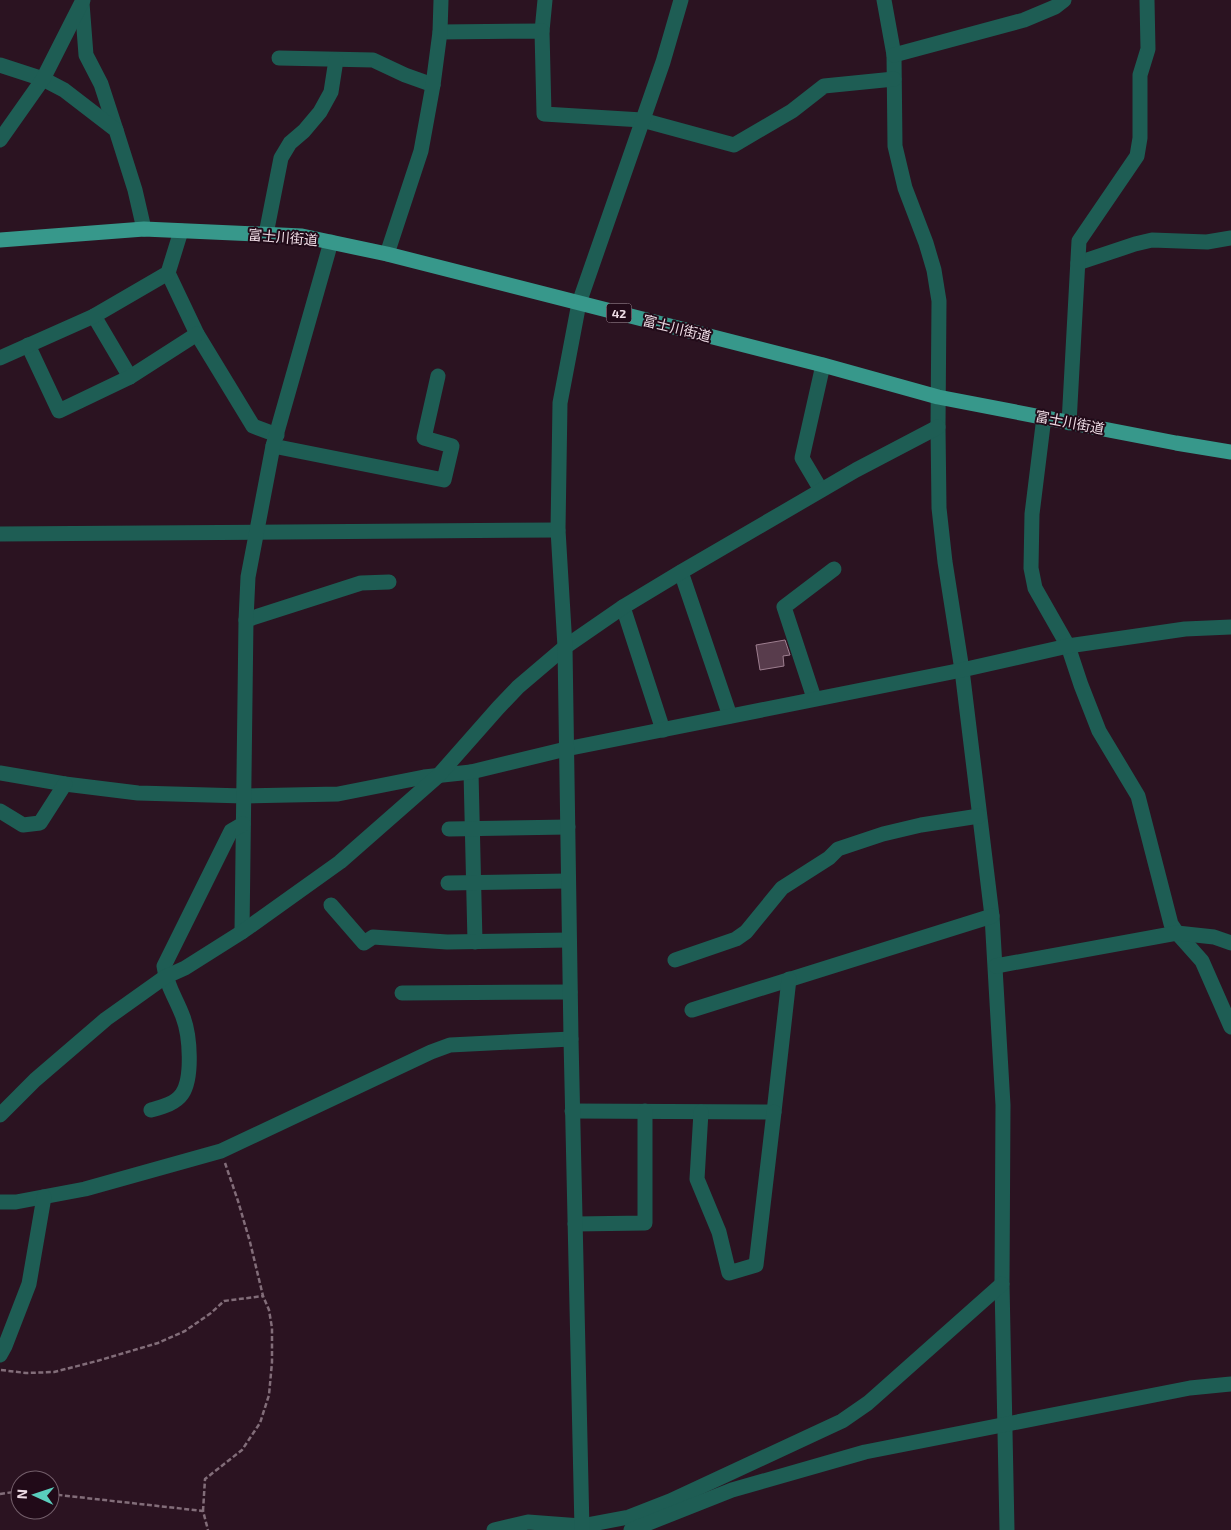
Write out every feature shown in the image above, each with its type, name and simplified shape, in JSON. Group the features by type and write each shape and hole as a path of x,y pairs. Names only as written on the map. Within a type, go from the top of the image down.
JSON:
{"main road":[{"name":"富士川街道","path":"0,240 144,229 302,236 387,254 823,365 938,398 1231,452"}],"street":[{"path":"387,254 421,151 433,85 440,32 441,0"},
{"path":"545,0 542,31 544,114 642,120 734,146 792,111 824,86 894,79"},
{"path":"581,1528 565,647 558,530 560,403 578,303 663,62 681,0"},
{"path":"884,0 894,55 895,146 905,188 934,270 939,301 939,508 945,562 962,670 992,916 1003,1106 1002,1284 1007,1530"},
{"path":"894,55 1024,20 1055,7 1064,0"},
{"path":"1069,422 1078,240 1137,156 1140,138 1140,75 1148,49 1147,0"},
{"path":"0,140 43,80 83,1"},
{"path":"83,1 86,55 101,84 135,190 144,229"},
{"path":"440,32 542,31"},
{"path":"279,58 373,60 433,85"},
{"path":"266,234 281,158 290,143 304,131 320,112 331,92 336,60"},
{"path":"0,65 43,80 64,90 116,130"},
{"path":"181,231 168,273 197,334 253,426 274,440 444,480 452,446 424,438 438,376"},
{"path":"1078,263 1152,240 1207,242 1231,238"},
{"path":"242,932 248,577 274,440 332,242"},
{"path":"0,358 94,316 168,273"},
{"path":"94,316 130,377"},
{"path":"28,345 59,411 130,377 197,334"},
{"path":"821,490 802,458 823,365"},
{"path":"1044,417 1032,514 1032,568 1035,588 1068,646 1099,731 1138,796 1171,924 1202,961 1231,1027"},
{"path":"0,1115 35,1080 106,1019 165,977 185,968 242,932 340,862 438,776 518,687 565,647 623,607 681,572 856,470 938,427"},
{"path":"0,534 558,530"},
{"path":"814,698 784,607 834,569"},
{"path":"681,572 730,716"},
{"path":"246,620 361,583 389,582"},
{"path":"623,607 663,730"},
{"path":"0,773 65,784 138,793 244,796 338,794 471,772 566,749 962,670 1068,646 1185,629 1231,627"},
{"path":"471,772 475,942"},
{"path":"0,811 23,825 40,823 65,784"},
{"path":"675,960 736,939 746,932 782,888 829,858 838,849 884,834 921,825 979,816"},
{"path":"152,1110 170,1104 181,1095 187,1082 190,1052 184,1019 165,977 164,966 231,831 243,824"},
{"path":"449,829 568,827"},
{"path":"448,883 568,881"},
{"path":"331,905 364,943 373,937 447,942 570,940"},
{"path":"692,1010 992,916"},
{"path":"996,966 1177,933 1214,937 1231,943"},
{"path":"701,1112 697,1179 719,1232 729,1273 756,1265 789,979"},
{"path":"402,993 570,992"},
{"path":"0,1202 16,1202 84,1189 221,1151 431,1052 450,1046 571,1039"},
{"path":"572,1111 774,1112"},
{"path":"575,1224 645,1223 645,1112"},
{"path":"0,1355 28,1284 44,1197"},
{"path":"494,1530 528,1522 581,1528 629,1517 670,1501 842,1421 868,1402 1002,1284"},
{"path":"631,1530 732,1490 865,1452 1190,1388 1231,1384"}],"path":[{"path":"208,1530 203,1511 205,1479 242,1450 260,1423 269,1395 272,1362 272,1328 269,1310 263,1296 238,1201 221,1151"},
{"path":"0,1370 26,1373 54,1372 97,1361 158,1343 185,1331 212,1313 224,1301 263,1296"},
{"path":"60,1495 203,1511"}],"building":[{"path":"785,640 790,655 783,656 784,666 760,670 756,645"}]}
